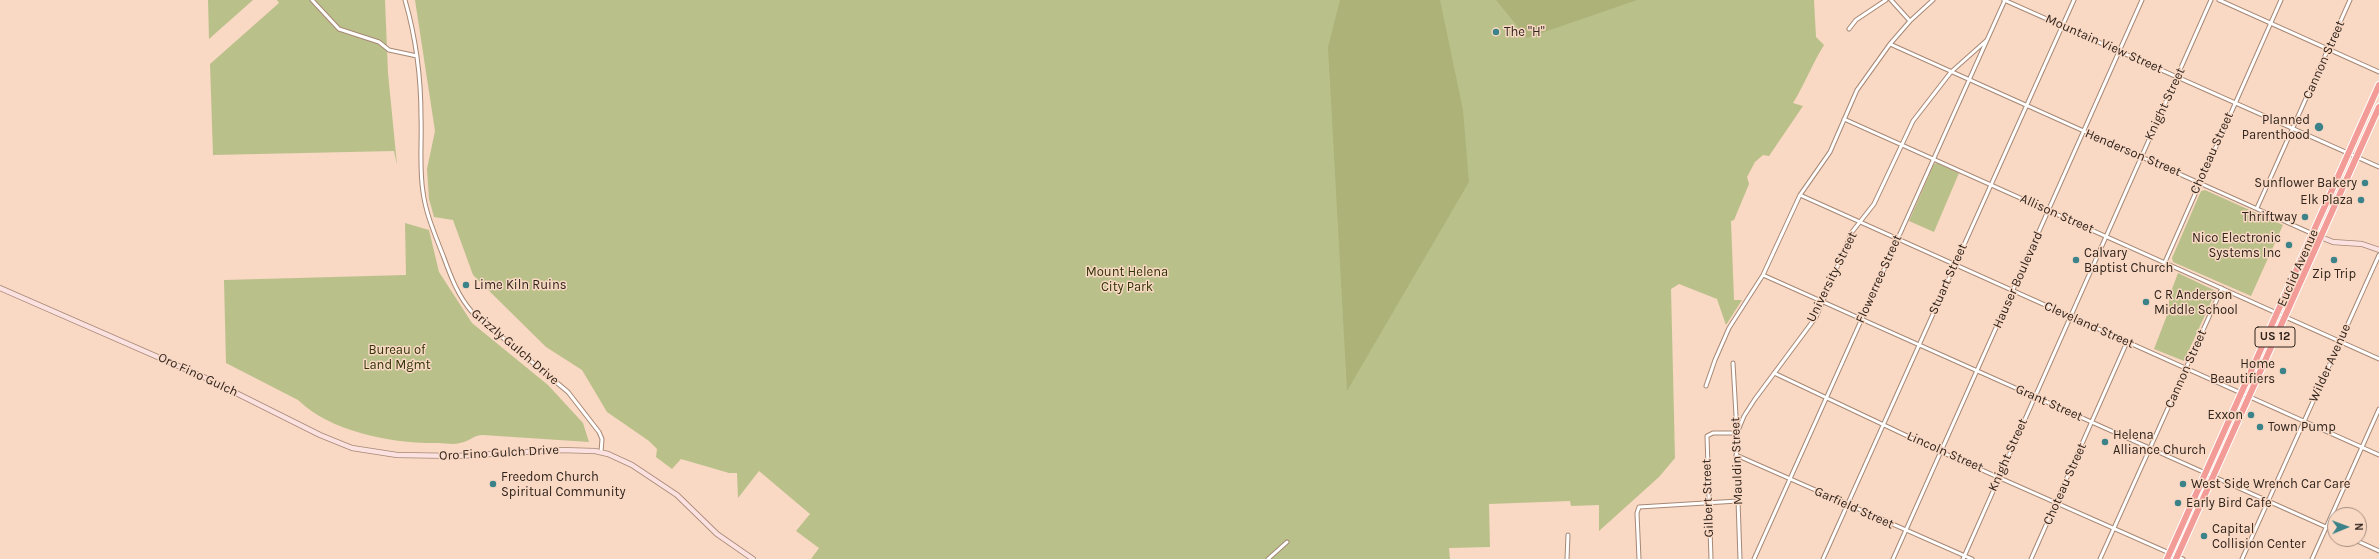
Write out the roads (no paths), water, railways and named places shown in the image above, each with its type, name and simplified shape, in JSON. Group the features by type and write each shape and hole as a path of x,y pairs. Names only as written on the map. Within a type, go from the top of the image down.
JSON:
{"highway":[{"name":"Euclid Avenue","path":"2168,556 2379,86"},
{"name":"Euclid Avenue","path":"2179,558 2213,476 2379,107"}],"street":[{"path":"312,0 339,29 379,42 389,50 417,56"},
{"name":"Grizzly Gulch Drive","path":"405,0 412,23 417,56 421,108 421,172 424,202 431,225 460,296 476,316 568,392 599,432 602,439 601,452"},
{"path":"1849,29 1856,20 1886,0"},
{"path":"1891,0 1910,21"},
{"path":"1706,386 1714,360 1729,328 1763,275 1800,195 1823,165 1857,90 1890,44 1910,21 1933,0"},
{"name":"Mountain View Street","path":"2004,0 2118,53 2178,76 2379,167"},
{"name":"Flowerree Street","path":"1754,559 2004,0"},
{"name":"Stuart Street","path":"1823,559 2074,0"},
{"name":"Hauser Boulevard","path":"1893,559 1904,531 1978,371 2082,132 2142,0"},
{"name":"Knight Street","path":"1963,557 2212,0"},
{"path":"2219,0 2329,48 2379,72"},
{"name":"Choteau Street","path":"2164,262 2281,0"},
{"name":"Cannon Street","path":"2258,208 2350,0"},
{"name":"University Street","path":"1737,433 1744,416 1816,317 1852,232 1874,204 1913,122 1951,72 1987,40"},
{"name":"Henderson Street","path":"1890,44 2026,105 2082,132 2141,156 2313,234 2333,242 2362,244 2379,250"},
{"name":"Allison Street","path":"1844,118 2379,359"},
{"name":"Cleveland Street","path":"1800,195 1897,240 2379,455"},
{"name":"Wilder Avenue","path":"2242,559 2379,255"},
{"name":"Grant Street","path":"1763,275 2326,527"},
{"name":"Oro Fino Gulch","path":"0,288 208,379 320,435 352,448 397,455"},
{"name":"Cannon Street","path":"2100,559 2222,288"},
{"name":"Choteau Street","path":"2031,559 2127,342"},
{"name":"Mauldin Street","path":"1733,363 1737,433 1736,455 1740,559"},
{"name":"Lincoln Street","path":"1774,373 1826,399 1940,451 2114,528 2168,556 2179,558"},
{"path":"2312,559 2379,409"},
{"name":"Gilbert Street","path":"1710,559 1707,436 1712,433 1737,433"},
{"name":"Oro Fino Gulch Drive","path":"397,455 457,456 560,450 601,452 632,465 677,495 717,534 753,559"},
{"name":"Garfield Street","path":"1736,455 1904,531 1963,557 1972,559"},
{"path":"1639,559 1637,513 1639,507 1643,505 1709,501 1738,501"},
{"path":"1568,535 1568,559"},
{"path":"1268,559 1287,542"},
{"path":"2367,545 2379,551"}],"place":[{"name":"The \"H\"","path":"1496,32"},
{"name":"Planned Parenthood","path":"2319,127"},
{"name":"Sunflower Bakery","path":"2365,183"},
{"name":"Elk Plaza","path":"2361,200"},
{"name":"Thriftway","path":"2305,217"},
{"name":"Nico Electronic Systems Inc","path":"2289,245"},
{"name":"Calvary Baptist Church","path":"2076,260"},
{"name":"Zip Trip","path":"2334,260"},
{"name":"Lime Kiln Ruins","path":"466,285"},
{"name":"C R Anderson Middle School","path":"2146,302"},
{"name":"Home Beautifiers","path":"2283,371"},
{"name":"Exxon","path":"2251,415"},
{"name":"Town Pump","path":"2260,427"},
{"name":"Helena Alliance Church","path":"2105,442"},
{"name":"Freedom Church Spiritual Community","path":"493,484"},
{"name":"West Side Wrench Car Care","path":"2183,484"},
{"name":"Early Bird Cafe","path":"2178,503"},
{"name":"Capital Collision Center","path":"2204,536"}],"park label":[{"name":"Mount Helena City Park","path":"1127,280"},
{"name":"Bureau of Land Mgmt","path":"397,358"}]}
